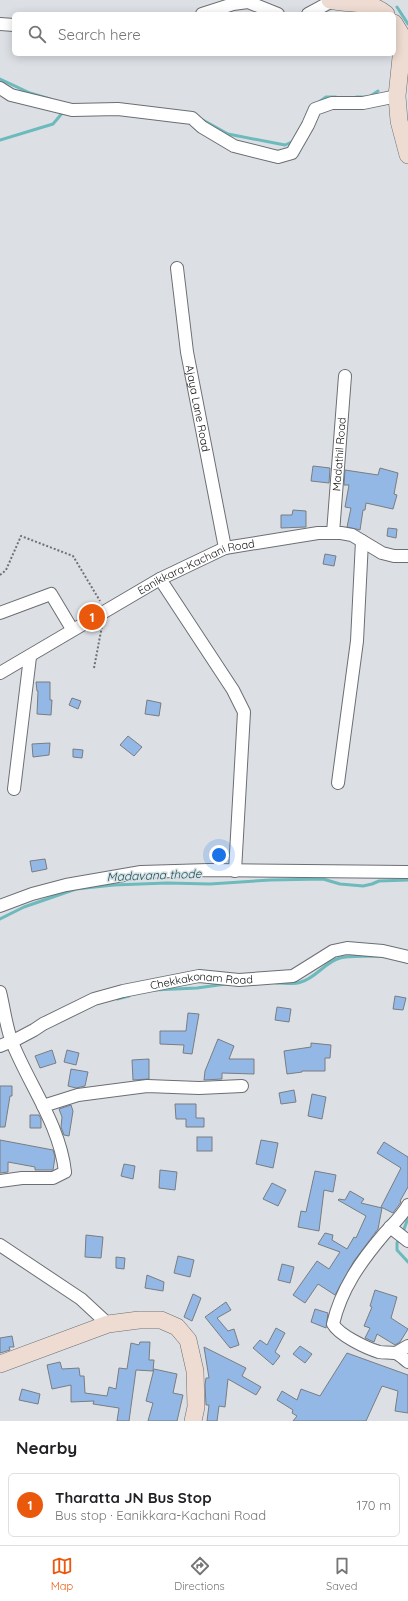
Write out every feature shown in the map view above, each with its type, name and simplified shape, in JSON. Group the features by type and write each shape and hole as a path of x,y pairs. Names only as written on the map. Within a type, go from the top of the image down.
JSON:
{"main road":[{"path":"331,0 355,2 382,7"},
{"path":"396,26 406,38 397,96 399,121 408,155"},
{"path":"0,1364 108,1324 139,1320 161,1320 173,1325 188,1340 195,1371 196,1407 194,1421"}],"street":[{"path":"311,12 331,0"},
{"path":"208,12 233,4 248,2 273,12"},
{"path":"0,24 12,25"},
{"path":"0,88 11,95 72,110 118,109 192,118 202,127 234,146 278,157 292,153 308,125 315,109 332,102 363,103 397,96"},
{"name":"Ajaya Lane Road","path":"177,268 187,352 224,548"},
{"name":"Madathil Road","path":"333,533 345,376"},
{"name":"Eanikkara-Kachani Road","path":"0,673 30,657 72,629 160,579 224,548 318,532 341,533 352,535 382,553 394,556 408,556"},
{"path":"338,783 357,641 362,541"},
{"path":"160,579 233,690 244,712 235,871"},
{"path":"0,613 50,594 72,629"},
{"path":"14,789 30,657"},
{"path":"0,906 32,894 66,885 141,872 408,872"},
{"name":"Chekkakonam Road","path":"0,1046 94,999 151,985 199,976 239,980 293,976 333,951 347,948 383,951 408,958"},
{"path":"0,992 12,1041 43,1106 64,1159 65,1172 53,1178 22,1178 0,1181"},
{"path":"43,1106 78,1095 148,1086 199,1088 242,1086"},
{"path":"408,1205 348,1282 335,1314 333,1324 340,1332 368,1348 380,1352 396,1353 408,1362"},
{"path":"390,1227 408,1241"},
{"path":"1,1248 81,1299 108,1324"},
{"path":"396,1353 408,1346"}],"path":[{"path":"0,576 6,570 21,536 73,556 105,610 94,668"}],"building":[{"path":"313,466 330,468 329,483 311,481"},
{"path":"380,468 398,473 394,494 397,495 393,509 366,503 365,510 363,510 360,530 347,527 351,508 345,507 349,485 344,485 345,470 378,475"},
{"path":"293,510 306,511 306,527 281,528 281,515 292,515"},
{"path":"388,528 397,529 396,538 387,536"},
{"path":"325,554 336,556 334,566 323,564"},
{"path":"36,682 50,682 50,700 52,700 51,715 37,714 38,691"},
{"path":"72,698 81,701 78,709 69,705"},
{"path":"147,700 161,703 159,716 145,714"},
{"path":"128,736 142,747 134,756 120,745"},
{"path":"50,743 49,755 33,757 32,744"},
{"path":"73,749 83,750 82,758 73,757"},
{"path":"45,859 47,869 32,872 30,861"},
{"path":"395,996 406,998 403,1010 393,1009"},
{"path":"277,1007 291,1009 289,1022 275,1020"},
{"path":"188,1013 199,1014 192,1054 183,1053 184,1045 160,1044 160,1031 186,1031"},
{"path":"218,1039 234,1046 229,1059 254,1059 254,1074 222,1073 222,1079 204,1080 205,1071"},
{"path":"311,1043 331,1045 330,1058 325,1058 325,1071 302,1071 287,1074 284,1051 311,1047"},
{"path":"52,1050 56,1063 40,1068 35,1056"},
{"path":"67,1050 79,1053 76,1065 64,1062"},
{"path":"149,1059 149,1079 133,1080 132,1060"},
{"path":"71,1069 88,1072 85,1086 76,1088 68,1086"},
{"path":"0,1086 12,1086 12,1096 10,1096 5,1127 0,1127"},
{"path":"294,1090 296,1102 281,1104 279,1093"},
{"path":"312,1094 326,1097 322,1119 308,1116"},
{"path":"175,1104 196,1104 196,1118 204,1118 204,1127 186,1127 186,1119 176,1119"},
{"path":"71,1105 73,1111 69,1136 64,1135 61,1127 62,1117 59,1109"},
{"path":"30,1115 39,1115 41,1119 41,1128 30,1128"},
{"path":"197,1137 212,1137 212,1151 197,1151"},
{"path":"0,1140 53,1150 55,1157 53,1170 35,1170 35,1167 8,1162 8,1172 0,1173"},
{"path":"261,1140 278,1143 273,1168 256,1164"},
{"path":"384,1142 408,1157 408,1187 400,1201 401,1202 393,1213 381,1207 401,1168 377,1153"},
{"path":"124,1164 135,1166 133,1179 121,1176"},
{"path":"160,1170 177,1172 175,1190 159,1188"},
{"path":"315,1171 336,1175 333,1192 324,1190 319,1231 298,1227 301,1211 306,1212"},
{"path":"272,1183 286,1190 278,1206 263,1199"},
{"path":"350,1191 364,1199 361,1203 382,1208 378,1229 354,1261 335,1295 318,1284 305,1303 293,1295 317,1261 329,1269 340,1252 318,1244 325,1233 333,1235 332,1240 347,1249 354,1237 356,1238 366,1216 338,1200 345,1200"},
{"path":"86,1235 103,1237 101,1258 85,1257"},
{"path":"178,1256 194,1260 190,1277 174,1273"},
{"path":"116,1257 125,1258 124,1269 116,1268"},
{"path":"282,1264 294,1267 290,1283 278,1280"},
{"path":"147,1275 164,1282 163,1291 145,1288"},
{"path":"375,1290 397,1297 391,1318 408,1329 400,1342 395,1345 377,1334 374,1342 365,1338 370,1328 364,1326 372,1307 370,1306"},
{"path":"193,1294 201,1298 192,1321 184,1317"},
{"path":"226,1302 231,1310 217,1318 228,1331 234,1329 239,1345 230,1348 205,1317"},
{"path":"315,1309 328,1313 326,1328 311,1322"},
{"path":"276,1328 285,1333 275,1352 280,1356 273,1365 253,1348 260,1340 267,1345"},
{"path":"12,1336 14,1347 9,1347 10,1350 0,1353 0,1338"},
{"path":"140,1342 150,1342 149,1360 154,1360 153,1371 136,1370 129,1421 117,1421 119,1408 93,1404 94,1401 71,1402 71,1385 52,1389 47,1365 60,1362 62,1369 79,1368 80,1376 84,1376 85,1393 107,1396 109,1387 116,1389 119,1368 127,1369 131,1343 139,1345"},
{"path":"300,1346 312,1354 305,1363 293,1354"},
{"path":"204,1347 246,1368 242,1376 261,1387 256,1395 228,1379 225,1407 219,1406 217,1421 207,1421 209,1405 206,1405 205,1385 206,1378 209,1378"},
{"path":"347,1353 408,1375 408,1413 395,1411 398,1391 382,1386 366,1421 293,1421 297,1416 292,1413 293,1410 277,1400 282,1391 297,1400 301,1389 320,1396"},
{"path":"154,1369 177,1374 173,1393 183,1395 177,1421 148,1421 153,1403 146,1401"},
{"path":"22,1389 40,1394 38,1404 19,1400"}],"waterway":[{"path":"397,7 408,24"},
{"path":"0,79 30,93 50,99"},
{"path":"356,97 369,97 378,91"},
{"path":"319,102 326,97 336,97"},
{"path":"0,140 53,124 64,111"},
{"path":"201,119 228,134 285,145 294,141"},
{"name":"Madavana thode","path":"0,919 24,907 76,889 114,885 167,883 210,884 270,880 323,879 340,884 363,886 379,881 408,880"},
{"path":"276,983 288,984 301,982 340,958 381,956"},
{"path":"154,990 197,988 226,984"},
{"path":"117,999 129,996"},
{"path":"403,1232 408,1218"},
{"path":"399,1239 397,1243 397,1250 408,1262"}],"place":[{"name":"Tharatta JN Bus Stop","path":"92,617"}]}
